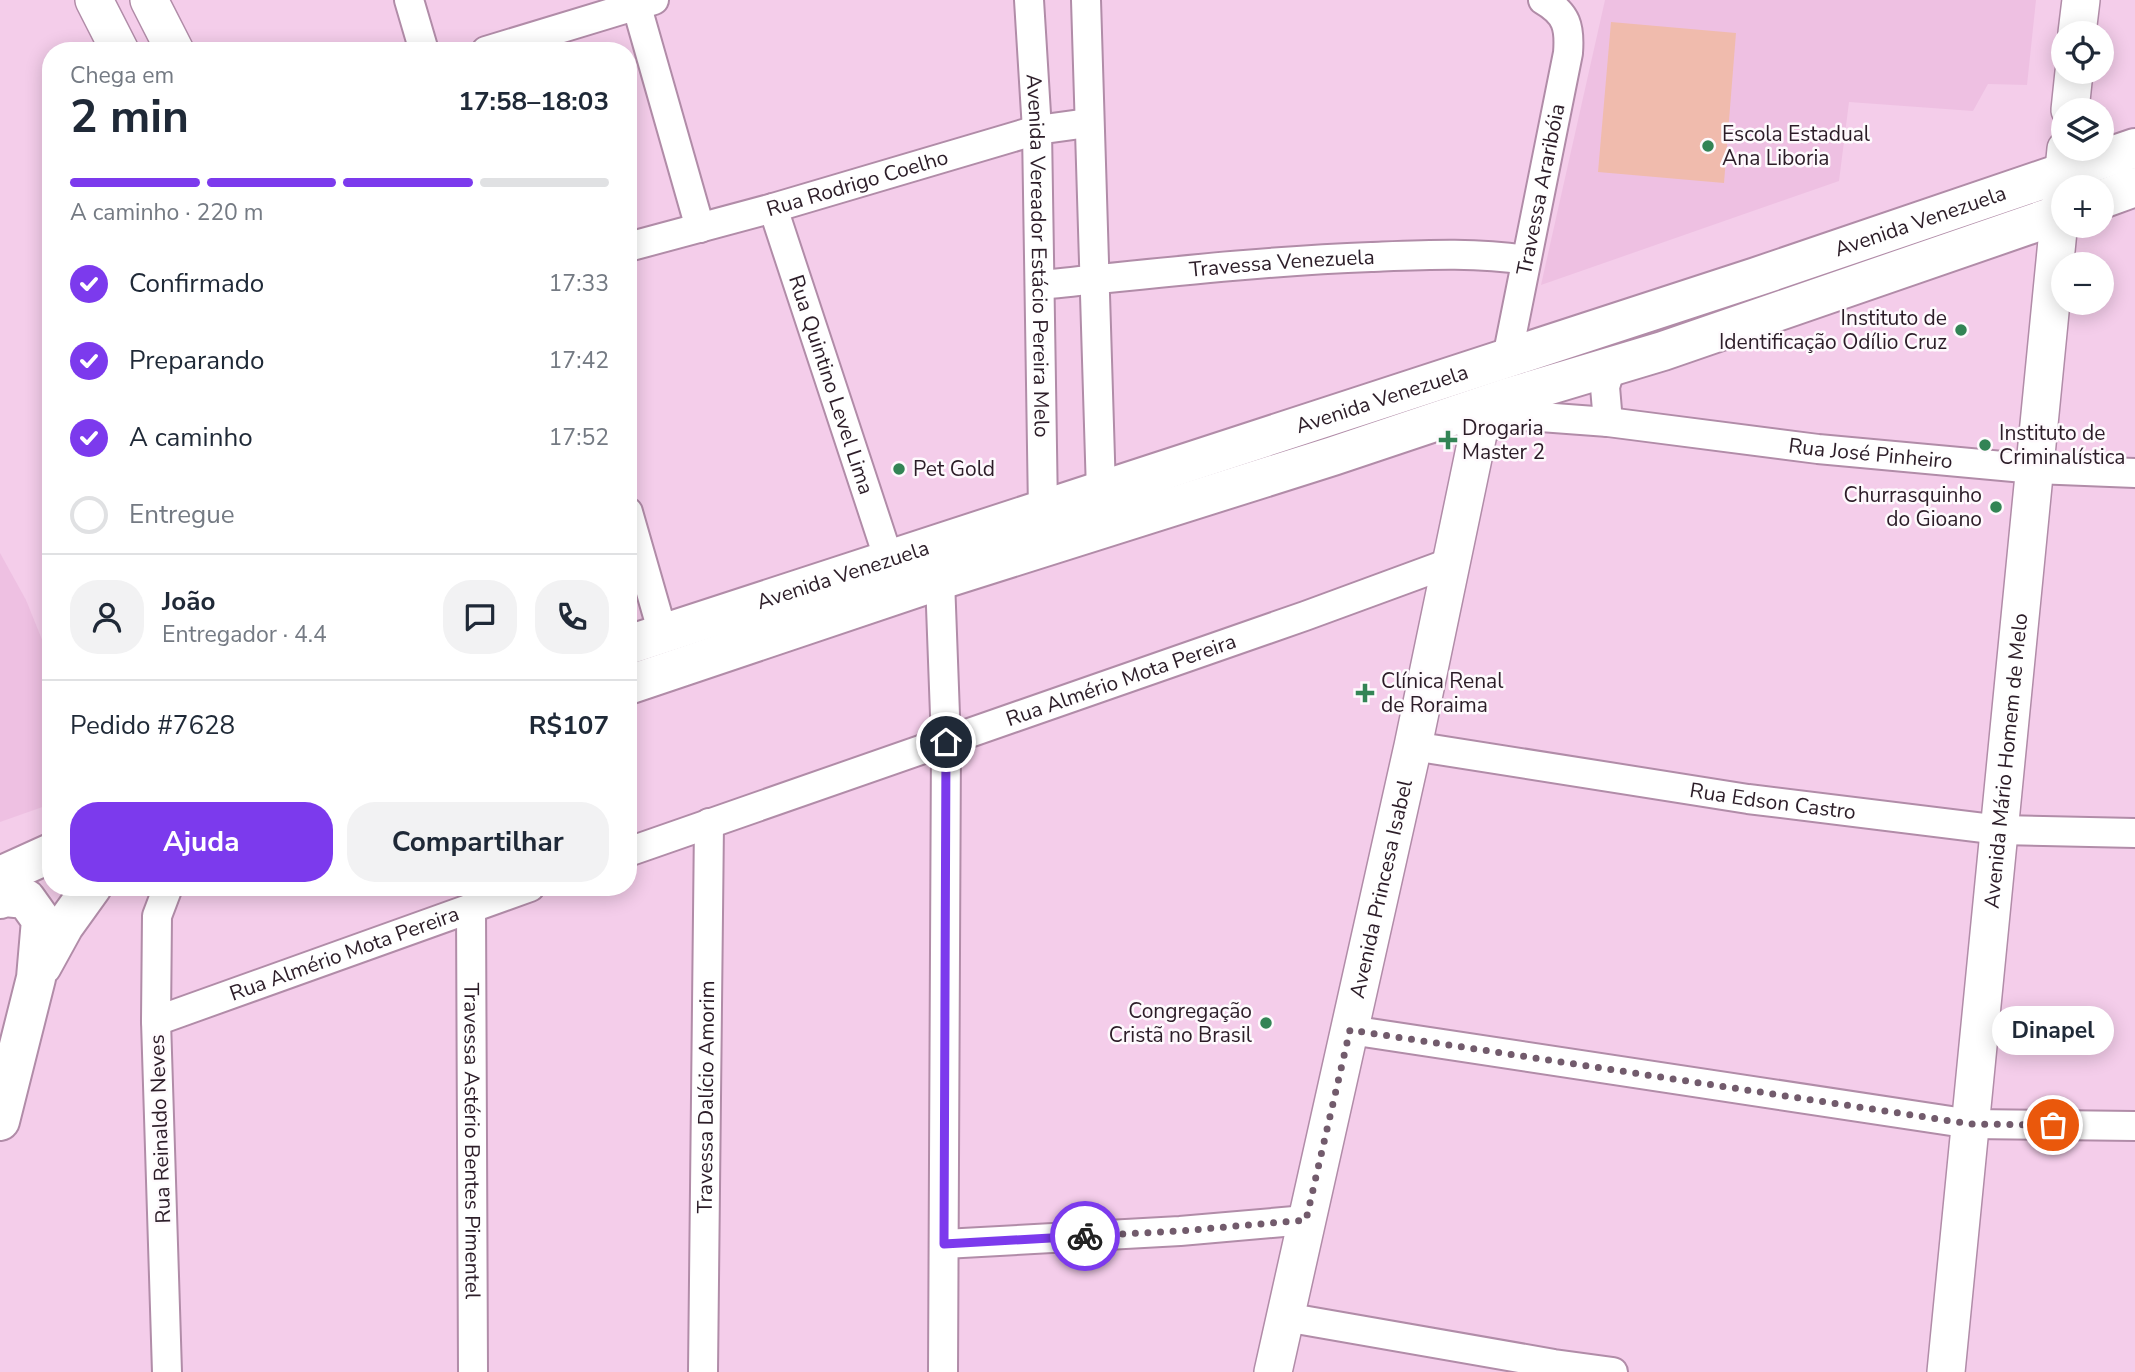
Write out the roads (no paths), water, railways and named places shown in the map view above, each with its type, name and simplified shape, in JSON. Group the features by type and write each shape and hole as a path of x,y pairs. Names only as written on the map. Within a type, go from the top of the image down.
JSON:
{"highway":[{"name":"Avenida Venezuela","path":"2114,152 2135,148"},
{"name":"Avenida Venezuela","path":"646,640 1741,282 2065,161"},
{"path":"2114,195 2135,187"},
{"name":"Avenida Venezuela","path":"637,682 940,580 1333,456 1468,424 1611,367 2051,218"},
{"path":"1741,282 1771,279 1777,289 1771,306 1750,321"},
{"path":"1333,415 1315,428 1312,441 1317,450 1333,456"},
{"path":"0,876 42,857"},
{"path":"0,1121 7,1071 36,978 64,926 86,896"},
{"path":"0,899 5,897 26,900 40,920 36,978"}],"main road":[{"path":"94,0 115,42"},
{"path":"149,0 170,42"},
{"path":"2078,21 2081,0"},
{"name":"Avenida Mário Homem de Melo","path":"1946,1372 2059,238"},
{"name":"Avenida Princesa Isabel","path":"1273,1372 1452,562 1468,424"}],"street":[{"path":"409,0 421,42"},
{"name":"Avenida Vereador Estácio Pereira Melo","path":"1029,0 1037,130 1043,510"},
{"path":"1086,0 1101,491"},
{"name":"Travessa Araribóia","path":"1507,358 1567,53 1569,33 1565,20 1555,7 1543,0"},
{"path":"515,42 642,2 700,228"},
{"name":"Rua Rodrigo Coelho","path":"637,245 773,208 1037,130 1088,123"},
{"name":"Rua Quintino Level Lima","path":"773,208 889,560"},
{"name":"Travessa Venezuela","path":"1040,285 1327,258 1429,256 1506,257 1527,260"},
{"path":"1608,422 1605,387 1611,367"},
{"name":"Rua José Pinheiro","path":"1468,424 1527,416 1608,422 1818,449 2035,469 2135,473"},
{"name":"Rua Almério Mota Pereira","path":"637,849 1452,562"},
{"path":"637,576 646,640"},
{"path":"940,580 946,742 943,1372"},
{"name":"Rua Edson Castro","path":"1413,746 1748,799 2000,830 2135,833"},
{"name":"Travessa Dalício Amorim","path":"703,1372 709,823"},
{"name":"Rua Reinaldo Neves","path":"165,896 157,916 156,1021 167,1372"},
{"name":"Rua Almério Mota Pereira","path":"156,1021 505,896"},
{"name":"Travessa Astério Bentes Pimentel","path":"471,908 473,1372"},
{"path":"1350,1030 1971,1124 2135,1126"},
{"path":"944,1244 1180,1231 1306,1220"},
{"path":"1285,1317 1614,1372"}],"place":[{"name":"Escola Estadual Ana Liboria","path":"1708,146"},
{"name":"Instituto de Identificação Odílio Cruz","path":"1961,330"},
{"name":"Drogaria Master 2","path":"1448,440"},
{"name":"Instituto de Criminalística","path":"1985,445"},
{"name":"Pet Gold","path":"899,469"},
{"name":"Churrasquinho do Gioano","path":"1996,507"},
{"name":"Clínica Renal de Roraima","path":"1365,693"},
{"name":"Congregação Cristã no Brasil","path":"1266,1023"},
{"name":"Dinapel","path":"2053,1125"}]}
